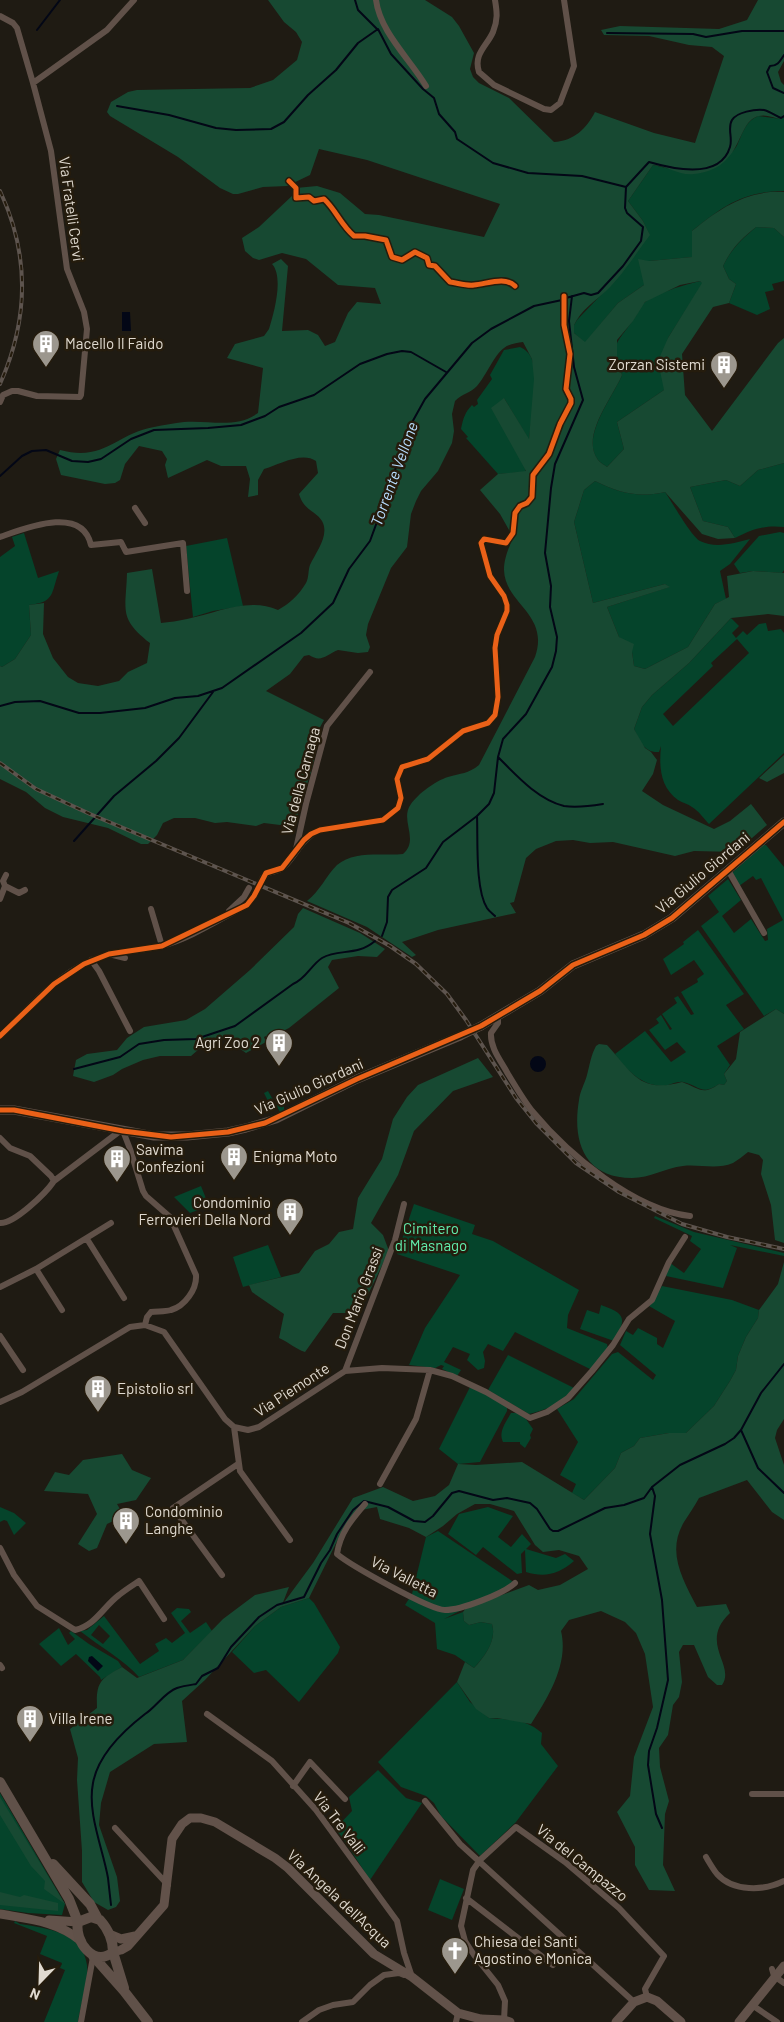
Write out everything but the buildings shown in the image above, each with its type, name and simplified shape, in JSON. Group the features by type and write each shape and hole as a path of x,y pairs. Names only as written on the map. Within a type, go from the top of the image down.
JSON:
{"main road":[{"path":"0,1782 74,1909 74,1922 81,1941 148,2022"},
{"path":"43,1854 90,1904 109,1934 117,1951 117,1964 124,1991"},
{"path":"74,1922 88,1918 98,1919"},
{"path":"93,1956 103,1957 117,1951"}],"street":[{"path":"33,83 107,30 134,0"},
{"path":"376,0 377,7 388,32 426,86"},
{"path":"495,0 498,17 493,33 480,51 478,58 479,72 494,85 544,109 551,110 560,103 574,66 564,0"},
{"name":"Via Fratelli Cervi","path":"0,16 8,20 16,28 33,83 51,151 67,269 82,306 86,324 80,397 58,398 12,391 3,395 0,402"},
{"name":"Via della Carnaga","path":"253,898 266,873 276,867 282,868 311,834 320,830 383,820 398,808 401,798 397,779 402,767 428,759 464,731 488,723 495,715 498,697 495,648 497,635 508,605 490,576 481,543 484,539 506,543 513,534 515,513 520,506 532,497 533,475 549,454 560,424 571,403 566,389 570,354 564,325 564,296"},
{"path":"135,508 145,523"},
{"path":"0,537 33,525 55,522 81,528 88,535 91,545 122,542 126,552 183,544 188,591"},
{"name":"Via della Carnaga","path":"296,851 306,804 327,726 370,672"},
{"name":"Via Giulio Giordani","path":"0,1110 24,1112 122,1131 171,1137 214,1134 246,1128 276,1119 358,1078 445,1042 501,1014 540,991 573,965 644,935 672,918 784,822"},
{"path":"728,870 764,933"},
{"path":"0,899 5,886 3,881 6,876"},
{"path":"5,886 19,893 25,890"},
{"path":"0,1036 54,984 91,960 109,954 162,946 223,917 247,905 253,898 247,891 223,917"},
{"path":"151,909 162,946"},
{"path":"109,954 125,958"},
{"path":"91,960 99,971 130,1030"},
{"path":"501,1014 499,1022 492,1030 490,1036 493,1048 532,1112 556,1138 594,1170 642,1200 673,1213 690,1216"},
{"path":"0,1222 6,1223 11,1220 47,1192 54,1181 122,1131 130,1149 143,1191 146,1196 170,1217 196,1275 197,1282 194,1289 182,1303 170,1311 150,1312 146,1325"},
{"path":"0,1138 10,1148 30,1156 54,1181"},
{"name":"Don Mario Grassi","path":"345,1370 395,1240 404,1204"},
{"path":"0,1287 36,1269 111,1223"},
{"name":"Via Piemonte","path":"234,1427 248,1430 268,1423 345,1370 382,1368 430,1370 452,1376 483,1390 530,1418 547,1412 568,1398 613,1345 629,1319 652,1300 668,1262 685,1237"},
{"path":"87,1239 124,1298"},
{"path":"36,1269 62,1310"},
{"path":"0,1402 22,1392 130,1327 146,1325 164,1332 225,1419 234,1427 240,1471 290,1540"},
{"path":"0,1336 23,1370"},
{"path":"380,1484 416,1419 430,1370"},
{"path":"222,1575 174,1508 238,1464"},
{"name":"Via Valletta","path":"365,1504 351,1518 338,1545 337,1554 392,1587 443,1610 460,1608 506,1590 515,1583"},
{"path":"0,1548 14,1575 37,1606 75,1630 85,1627 94,1621 118,1595 139,1581 164,1619"},
{"name":"Via Tre Valli","path":"207,1714 272,1760 316,1810 397,1921 404,1953 412,1977"},
{"path":"293,1786 310,1762 345,1799"},
{"path":"752,1794 784,1794"},
{"path":"425,1801 460,1844 480,1860 634,2002"},
{"name":"Via Angela dell'Acqua","path":"117,1951 128,1946 164,1905 168,1885 172,1838 182,1824 190,1818 201,1818 215,1822 275,1858 288,1868 374,1954 412,1977 457,2017 507,2021"},
{"name":"Via del Campazzo","path":"507,2021 505,2001 498,1985 465,1941 461,1926 473,1870 480,1860 516,1827 565,1862 619,1908 664,1956 645,1989 647,1997"},
{"path":"115,1828 168,1885"},
{"path":"706,1857 717,1874 728,1882 748,1888 767,1888 784,1881"},
{"path":"466,1898 553,1965"},
{"path":"0,1914 41,1920 74,1922"},
{"path":"41,1920 68,1932 81,1941"},
{"path":"109,1934 124,1939 135,1936"},
{"path":"81,2022 85,1995 93,1965 93,1956"},
{"path":"738,2022 752,2005 773,1973 784,1966"},
{"path":"302,2022 319,2010 353,2002 384,1974 399,1973 412,1977"},
{"path":"773,1973 784,1983"},
{"path":"616,2022 634,2002 647,1997 657,2001 679,2021"},
{"path":"752,2005 777,2022"}],"green space":[{"path":"268,0 425,0 452,17 459,26 474,53 470,69 473,77 479,83 509,98 554,142 568,139 579,133 595,112 654,133 695,143 724,56 712,47 689,45 649,36 604,35 601,30 620,26 719,29 747,20 758,0 784,0 784,61 778,72 784,85 784,117 781,119 759,116 751,120 731,155 722,164 710,170 689,174 653,165 628,201 643,221 650,235 618,278 584,310 574,325 574,333 585,342 618,303 644,285 638,259 649,261 692,257 692,231 713,215 746,197 771,192 784,192 784,237 774,228 756,227 729,254 723,266 729,279 736,284 729,303 713,307 682,354 685,395 712,431 778,343 784,338 784,463 758,470 740,486 726,480 690,487 703,521 728,527 735,538 718,539 702,534 665,492 655,494 629,493 613,489 595,481 584,490 574,522 593,603 665,584 670,587 607,607 619,637 634,644 632,652 634,666 645,669 688,647 715,604 729,597 727,576 753,571 784,573 784,616 768,614 731,618 689,663 652,695 642,707 634,729 645,748 657,760 653,774 642,791 663,805 714,829 730,821 751,804 767,825 736,852 694,851 675,856 613,842 556,841 536,849 526,858 514,902 510,903 516,913 438,930 402,942 416,955 412,957 367,927 307,901 316,893 333,869 344,860 360,855 403,854 410,842 407,816 411,804 422,792 432,785 448,777 468,772 479,765 535,657 538,642 537,630 526,610 511,592 506,582 504,566 513,537 500,514 480,490 498,474 526,471 491,408 504,398 529,439 534,379 532,359 523,342 511,345 500,351 477,386 455,401 452,414 454,431 452,443 438,471 421,491 416,501 411,514 407,547 391,568 368,624 366,635 370,647 368,652 358,653 338,650 320,658 309,655 304,656 290,674 266,691 324,720 319,729 313,765 296,820 280,825 264,823 256,826 227,822 215,823 195,818 174,818 163,823 157,835 148,844 141,844 108,828 63,817 45,808 26,792 0,779 0,666 2,667 15,659 31,635 29,605 44,603 43,634 53,658 68,677 78,683 98,686 119,681 128,672 147,663 150,643 133,627 128,620 126,612 127,573 152,569 161,623 184,620 232,607 255,605 267,606 278,610 294,599 307,581 310,565 319,549 324,532 322,521 304,504 299,494 318,473 316,461 310,458 297,458 264,469 258,480 258,495 248,497 250,479 246,466 221,466 207,460 168,478 165,465 167,459 162,451 139,446 125,464 120,480 115,483 105,484 61,475 56,459 60,450 75,453 99,450 129,435 154,427 184,422 223,423 241,421 258,413 263,368 227,358 235,344 264,336 269,329 278,286 276,270 272,264 281,259 288,266 282,331 308,330 318,335 325,346 335,342 348,313 357,302 381,304 375,288 338,285 306,259 282,253 259,260 253,258 245,251 242,238 259,227 293,195 296,188 317,186 340,193 365,214 379,215 484,237 500,204 367,160 319,149 310,175 287,186 263,187 233,194 220,188 178,157 110,116 107,112 111,102 128,92 137,90 250,88 273,80 297,60 302,42 296,32 284,22","holes":["700,281 702,283 668,338 658,361 664,390 617,422 624,449 607,467 598,460 593,450 593,440 595,428 622,375 617,362 617,340 633,321 645,302 680,285"]},
{"path":"758,116 781,119 784,117 784,191 745,197 714,214 692,231 693,257 649,261 644,285 618,303 585,343 574,333 574,325 619,276 649,234 643,221 628,201 653,165 692,173 709,170 718,165 733,151 748,124"},
{"path":"756,227 774,228 784,237 784,281 772,284 774,290 765,292 770,309 757,315 729,303 736,284 729,279 723,266 737,245"},
{"path":"700,281 703,283 668,338 664,390 617,422 624,449 607,467 598,460 593,451 593,440 600,417 622,375 616,357 616,345 647,300 670,290"},
{"path":"520,347 531,357 534,374 534,398 529,440 504,398 526,472 498,474 466,438 468,437 461,429 468,410 472,405 474,407 478,404 477,400 492,379 490,375 504,350"},
{"path":"784,463 784,527 759,528 735,538 728,527 703,521 690,487 726,480 740,486 758,470"},
{"path":"595,481 613,489 629,493 655,494 665,492 692,533 700,541 712,545 750,539 730,564 720,571 726,599 715,604 688,647 645,669 634,666 632,652 619,637 607,607 669,587 665,584 593,603 574,522 584,490"},
{"path":"24,533 38,578 59,571 51,596 44,602 29,605 31,635 15,659 2,667 0,666 0,557 15,546 12,537"},
{"path":"784,533 784,570 782,573 753,571 740,573 734,564 759,536"},
{"path":"227,538 243,606 213,611 193,617 186,546"},
{"path":"731,618 739,626 732,633 736,638 743,631 747,635 759,624 766,623 768,631 781,629 784,633 784,753 709,824 695,809 678,800 667,789 661,769 661,746 659,752 650,751 641,742 634,729 642,707 652,695 689,663","holes":["737,639 749,653 673,726 663,714 713,666 711,663"]},
{"path":"784,755 784,773 767,782 759,778"},
{"path":"763,845 766,845 784,867 784,1014 776,1009 764,1016 701,926 719,912 708,896 728,879 741,900 722,916 734,933 751,919 765,941 768,940 767,929 783,920 761,878 756,880 753,876 739,886 732,875"},
{"path":"303,908 360,933 385,949 377,957 358,956 332,960 328,967 339,988 289,1028 267,1039 266,1036 264,1037 266,1042 246,1053 224,1038 206,1043 191,1056 160,1056 143,1060 94,1082 73,1076 76,1060 87,1054 117,1050 127,1038 144,1027 186,1020 205,1009 250,970 294,927 298,914"},
{"path":"698,930 744,994 726,1005 744,1029 717,1046 730,1065 724,1074 727,1081 724,1085 719,1084 704,1090 683,1082 664,1086 649,1083 630,1072 615,1054 645,1031 671,1062 686,1052 677,1042 665,1050 649,1030 659,1023 656,1019 661,1015 670,1030 672,1029 662,1014 677,1003 674,998 678,996 691,1015 694,1014 681,992 698,982 697,979 704,974 694,960 671,975 663,959 684,944 683,942"},
{"path":"776,1009 784,1014 784,1243 775,1240 771,1205 761,1174 763,1160 759,1155 748,1152 727,1165 683,1166 632,1178 602,1172 592,1164 580,1143 577,1115 580,1093 596,1046 599,1044 607,1045 630,1072 646,1083 667,1085 682,1082 701,1090 708,1090 719,1084 724,1085 727,1081 724,1074 736,1059 740,1032"},
{"path":"478,1058 493,1077 453,1091 414,1131 398,1175 371,1223 383,1235 389,1251 359,1313 333,1313 305,1352 279,1338 284,1314 252,1292 249,1285 299,1273 315,1251 329,1244 339,1232 353,1229 358,1198 382,1159 393,1119 407,1097 418,1085"},
{"path":"268,1091 274,1102 271,1098 268,1101 264,1093"},
{"path":"284,1102 284,1110 280,1112 276,1105"},
{"path":"201,1186 209,1206 190,1213 174,1197"},
{"name":"Cimitero di Masnago","path":"414,1204 475,1225 472,1234 493,1241 579,1290 568,1315 567,1328 607,1344 608,1349 592,1370 515,1332 503,1351 488,1344 483,1352 484,1368 478,1370 467,1360 470,1354 453,1347 444,1362 461,1370 457,1376 442,1369 444,1366 441,1365 435,1368 409,1365 425,1328 460,1275 397,1254"},
{"path":"655,1216 694,1232 784,1253 784,1256 730,1245 737,1248 723,1288 666,1276 670,1263 684,1273 701,1249 690,1241 692,1236 654,1218"},
{"path":"268,1245 281,1277 243,1287 233,1257"},
{"path":"784,1262 784,1419 777,1430 775,1438 784,1465 784,1520 772,1512 747,1480 699,1498 684,1522 676,1544 678,1566 697,1607 726,1604 730,1613 721,1624 717,1634 719,1653 725,1670 722,1685 717,1685 708,1677 694,1645 683,1645 679,1652 682,1682 679,1697 673,1705 668,1735 659,1748 660,1767 669,1801 665,1814 663,1865 675,1891 649,1890 635,1865 635,1847 617,1812 630,1796 634,1757 653,1707 645,1654 636,1633 625,1622 601,1611 569,1620 561,1631 563,1643 560,1668 544,1703 531,1724 489,1718 476,1709 457,1682 465,1662 474,1668 489,1648 493,1636 492,1624 481,1622 469,1625 464,1621 463,1612 466,1608 529,1585 538,1590 560,1585 588,1569 579,1556 559,1550 543,1552 535,1545 514,1511 490,1504 475,1504 457,1514 426,1537 409,1528 380,1519 377,1507 361,1510 345,1525 309,1598 281,1607 255,1626 205,1680 182,1701 187,1742 154,1744 110,1772 101,1803 99,1825 117,1877 120,1901 116,1907 108,1910 94,1902 82,1882 82,1851 77,1780 78,1758 70,1729 97,1708 97,1692 104,1678 122,1667 137,1678 183,1660 223,1619 255,1595 289,1587 282,1605 313,1563 353,1498 383,1487 413,1501 435,1496 449,1485 458,1464 476,1465 522,1462 584,1500 615,1468 621,1453 634,1446 640,1438 669,1433 686,1433 714,1406 736,1370 738,1356 746,1337 758,1318 759,1310 778,1284"},
{"path":"662,1286 732,1300 759,1310 758,1318 746,1337 738,1356 736,1370 714,1406 686,1433 669,1433 640,1438 634,1446 621,1453 615,1468 584,1500 572,1493 576,1484 560,1475 578,1442 557,1409 574,1399 612,1354 618,1352 653,1380 656,1375 620,1345 626,1331 633,1335 638,1328 657,1338 657,1344 663,1348 675,1321 649,1306"},
{"path":"601,1305 616,1311 622,1318 621,1327 614,1341 580,1329 587,1310 599,1314"},
{"path":"508,1355 574,1388 554,1405 529,1414 488,1390"},
{"path":"470,1387 507,1407 507,1411 480,1462 458,1464 439,1449"},
{"path":"511,1413 517,1413 526,1419 533,1429 530,1435 531,1438 525,1448 520,1442 503,1442 502,1431"},
{"path":"122,1454 132,1470 151,1478 136,1500 117,1504 124,1516 107,1524 97,1548 89,1551 78,1544 97,1514 88,1494 44,1491 55,1472 69,1475 83,1460"},
{"path":"0,1507 14,1513 26,1523 14,1535 7,1521 0,1522"},
{"path":"488,1507 513,1516 498,1537 511,1547 522,1534 531,1544 526,1549 556,1558 565,1554 574,1561 552,1574 533,1574 526,1572 525,1550 521,1554 522,1573 517,1574 483,1547 476,1555 448,1534 459,1514"},
{"path":"438,1531 515,1583 444,1619 463,1612 464,1621 469,1625 481,1622 492,1624 493,1636 489,1648 474,1668 455,1655 437,1649 435,1623 405,1605 412,1594 426,1537"},
{"path":"309,1598 314,1603 340,1647 338,1653 299,1702 266,1670 254,1673 232,1652 255,1626 281,1607"},
{"path":"177,1608 189,1609 191,1612 181,1621 190,1633 206,1622 212,1631 183,1660 139,1677 119,1659 80,1631 87,1630 104,1616 140,1664 159,1651 155,1644 166,1638 172,1643 185,1633 171,1613","holes":["99,1625 110,1636 103,1644 91,1635"]},
{"path":"59,1628 68,1645 75,1639 69,1633 71,1631 118,1661 122,1667 101,1680 76,1654 61,1666 39,1644"},
{"path":"457,1682 470,1702 489,1718 523,1722 536,1728 542,1733 541,1744 558,1766 516,1822 480,1856 441,1816 434,1803 426,1796 401,1787 378,1762"},
{"path":"378,1770 406,1798 422,1803 370,1880 335,1829 352,1811 349,1797"},
{"path":"0,1793 65,1904 62,1915 0,1909"},
{"path":"0,1797 65,1904 44,1889 45,1881 31,1866 0,1815"},
{"path":"440,1879 464,1889 452,1920 428,1910"},
{"path":"0,1892 20,1897 24,1895 58,1903 58,1911 0,1905"},
{"path":"15,1921 20,1924 41,1927 62,1934 78,1945 84,1954 87,1965 87,1977 78,2022 44,2022 65,1970 60,1968 62,1963 40,1954 47,1936 14,1923"}],"shaded area":[{"path":"122,312 130,312 131,331 122,331"},
{"path":"535,1056 541,1056 546,1061 544,1070 535,1072 530,1067 530,1061"},
{"path":"92,1656 103,1666 98,1671 88,1661 89,1657"}],"waterway":[{"path":"37,30 60,0"},
{"path":"355,0 358,10 377,29"},
{"path":"117,106 169,115 216,128 236,130 271,129 284,122 308,95 336,70 358,43 378,29 391,54 423,89 434,98 439,114 455,132 457,139 493,163 528,173 582,176 626,187"},
{"path":"607,33 693,34 706,37 742,31 784,31"},
{"name":"Torrente Vellone","path":"784,55 777,64 770,66 767,72 773,88 784,93"},
{"name":"Torrente Vellone","path":"566,298 584,293 591,295 598,293 623,266 641,241 643,227 627,213 625,208 626,187 649,162 683,169 695,170 706,168 716,164 725,157 731,144 730,130 734,117 746,112 760,110 781,118 784,116"},
{"path":"382,936 387,922 388,897 392,890 426,868 443,842 477,816 489,804 494,793 498,757 503,739 526,714 552,667 557,637 550,607 551,586 545,553 551,488 555,464 583,400 574,367 569,321 572,296"},
{"name":"Torrente Vellone","path":"0,706 15,702 40,701 79,713 100,713 145,708 175,698 198,696 222,688 301,633 333,603 349,569 370,541 392,481 405,435 425,399 472,343 491,329 534,306 562,300"},
{"path":"0,476 22,456 32,451 46,450 72,461 88,462 101,459 131,439 154,430 241,425 265,416 279,407 314,395 360,364 387,354 402,351 411,352 446,372"},
{"path":"74,841 114,796 156,761 179,738 213,692"},
{"path":"498,757 528,786 554,803 573,807 603,804"},
{"path":"477,816 478,864 481,889 487,908 495,916"},
{"path":"74,1069 120,1057 139,1044 164,1040 196,1039 235,1026 298,982 322,958 335,953 361,949 375,941"},
{"path":"111,1905 106,1867 96,1831 92,1806 93,1783 100,1763 106,1753 128,1728 168,1693 177,1688 196,1684 202,1676 218,1668 231,1647 259,1617 277,1605 304,1597 337,1534 353,1510 364,1501 388,1507 414,1521 425,1522 433,1516 452,1493 459,1491 493,1500 507,1498 530,1503 537,1509 550,1529 558,1531 605,1508 624,1505 644,1498 652,1487 680,1465 734,1438 741,1430 761,1393 784,1364"},
{"path":"741,1430 758,1468 784,1493"},
{"path":"652,1487 655,1496 650,1534 662,1600 668,1680 657,1728 649,1751 648,1765 656,1814 662,1828"}],"railway":[{"path":"0,191 17,239 22,287 21,311 16,335 10,360 0,384"},
{"path":"0,763 36,789 90,814 349,923 390,946 416,964 447,994 516,1098 536,1123 576,1163 619,1192 682,1224 727,1237 784,1249"}],"cycle path":[{"path":"289,181 296,188 296,198 309,197 314,201 324,199 354,236 386,240 392,257 402,260 415,252 427,258 429,265 435,266 450,282 471,285 506,281 515,286"},
{"path":"0,1036 54,984 84,964 109,954 162,946 247,905 266,873 282,868 311,834 320,830 383,820 398,808 401,798 397,779 402,767 428,759 463,731 488,723 495,715 498,697 495,648 497,635 507,611 507,605 504,596 490,576 481,543 484,539 506,543 513,533 515,513 520,506 527,503 532,497 533,475 549,454 560,424 571,403 566,389 570,354 564,325 564,296"},
{"path":"0,1110 14,1110 123,1131 171,1137 228,1132 265,1123 357,1079 481,1026 540,991 573,965 644,935 672,918 784,822"}],"place":[{"name":"Macello Il Faido","path":"46,368"},
{"name":"Zorzan Sistemi","path":"724,389"},
{"name":"Agri Zoo 2","path":"279,1067"},
{"name":"Enigma Moto","path":"234,1181"},
{"name":"Savima Confezioni","path":"117,1183"},
{"name":"Condominio Ferrovieri Della Nord","path":"290,1236"},
{"name":"Epistolio srl","path":"98,1413"},
{"name":"Condominio Langhe","path":"126,1545"},
{"name":"Villa Irene","path":"30,1743"},
{"name":"Chiesa dei Santi Agostino e Monica","path":"455,1975"}]}
